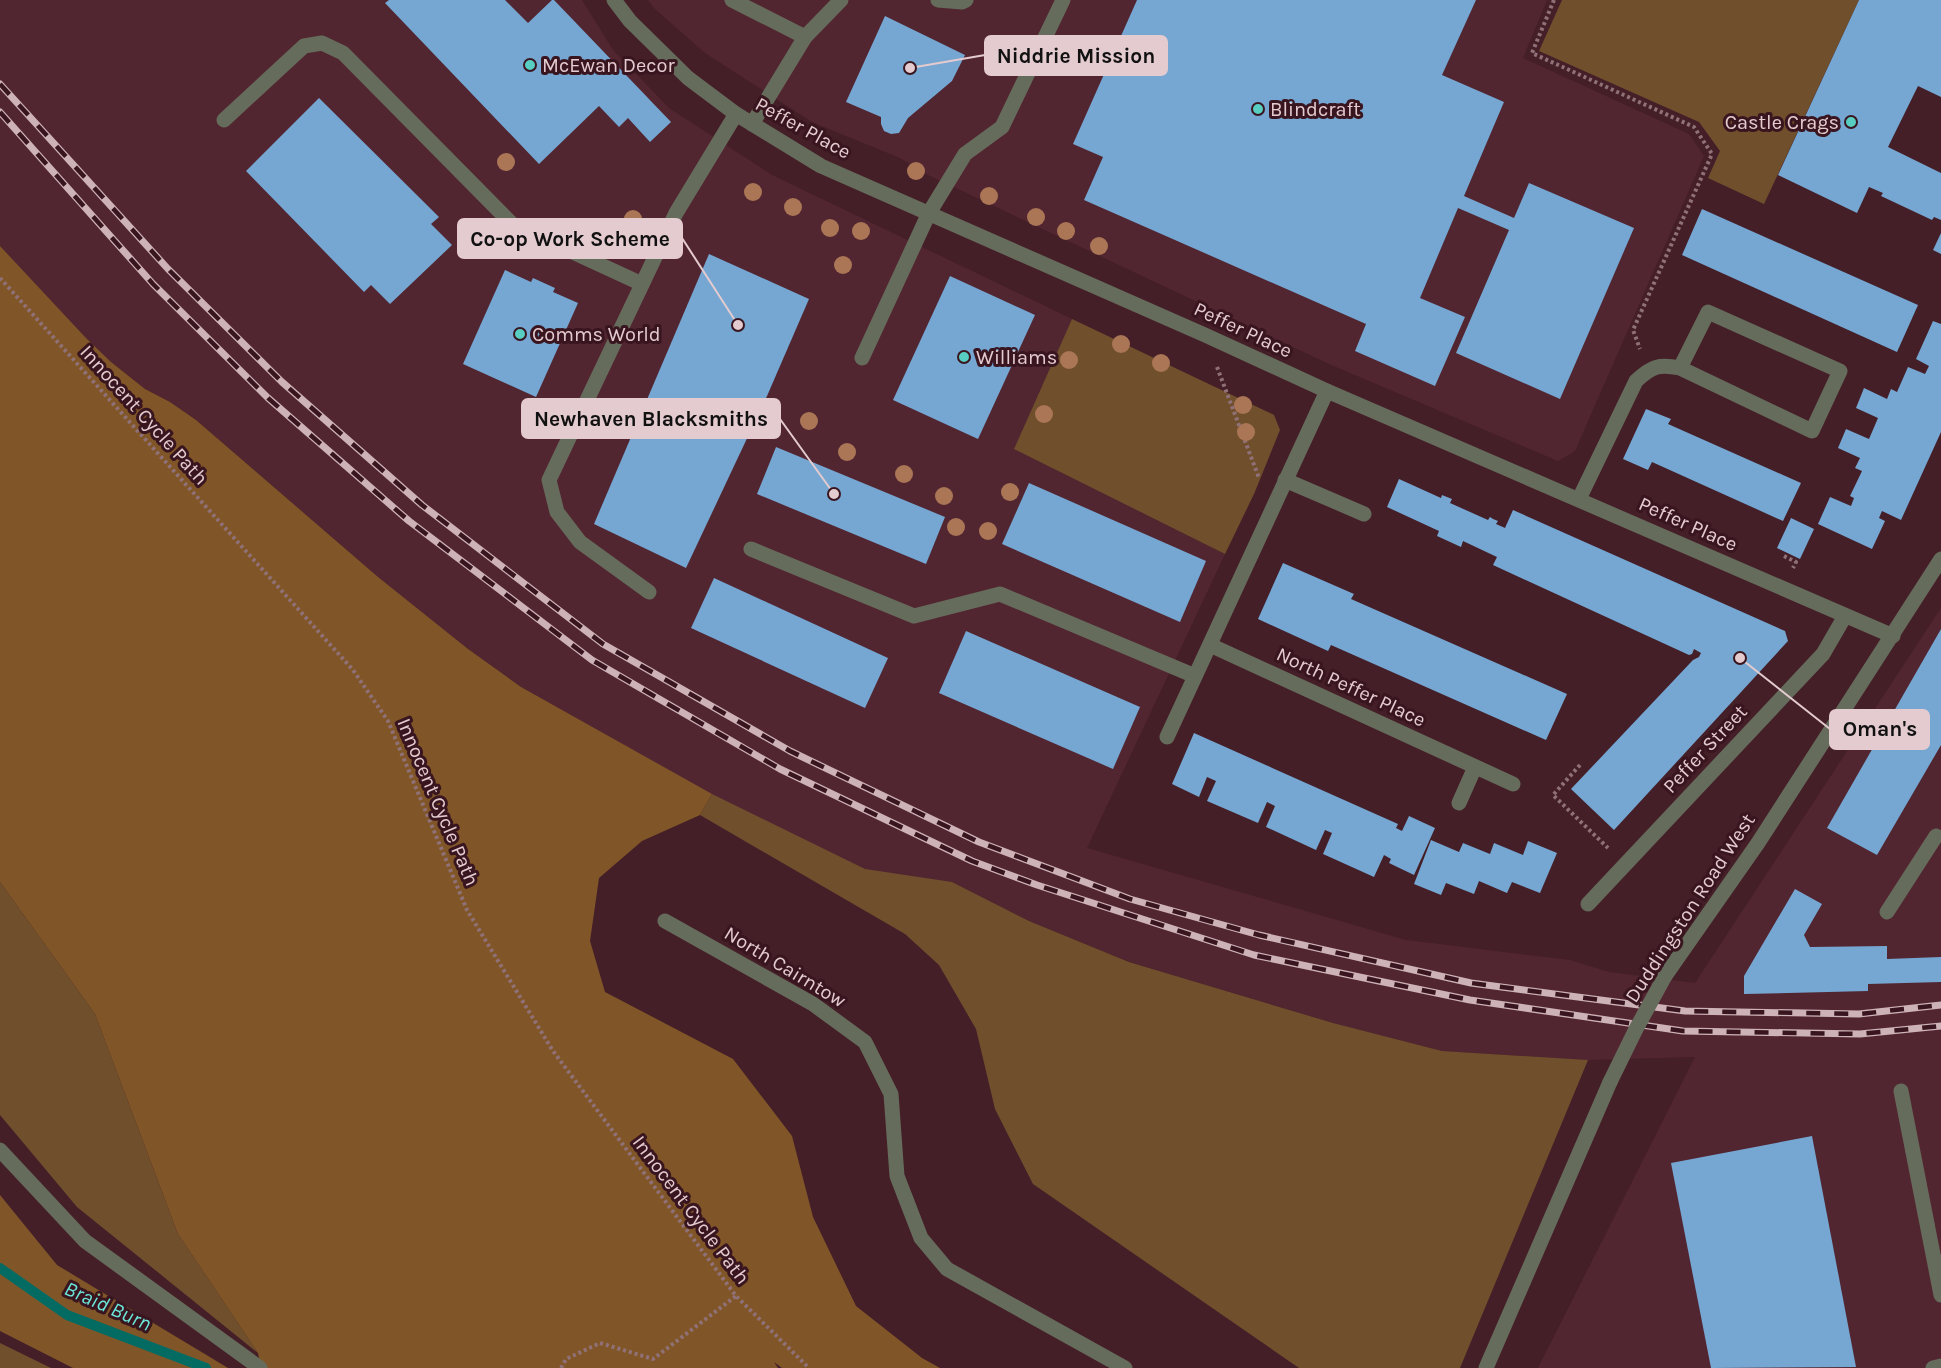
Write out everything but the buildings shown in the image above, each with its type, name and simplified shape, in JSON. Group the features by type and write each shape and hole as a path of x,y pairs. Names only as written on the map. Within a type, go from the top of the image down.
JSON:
{"street":[{"name":"Peffer Place","path":"614,0 630,21 688,78 736,114 821,166 1327,391 1893,636"},
{"path":"732,0 805,37"},
{"path":"752,124 805,37 841,0"},
{"path":"938,0 966,0"},
{"path":"862,358 929,213 965,154 1002,127 1063,0"},
{"path":"224,120 304,46 322,43 343,53 512,224 642,284"},
{"path":"649,592 580,542 557,512 549,480 676,213 736,114"},
{"path":"1579,499 1636,381 1648,369 1665,365 1680,368 1812,431 1840,371 1708,312 1680,368"},
{"path":"1167,737 1327,391"},
{"path":"1285,480 1364,514"},
{"path":"751,549 914,616 1000,594 1195,676"},
{"name":"Duddingston Road West","path":"1486,1368 1610,1082 1665,976 1758,843 1941,560"},
{"name":"Peffer Street","path":"1588,904 1823,654 1845,616"},
{"name":"North Peffer Place","path":"1210,645 1513,783"},
{"path":"1459,803 1474,767"},
{"path":"1887,912 1940,833"},
{"name":"North Cairntow","path":"665,921 813,1004 865,1042 891,1094 897,1176 921,1238 947,1269 1125,1368"},
{"path":"1901,1091 1941,1295"},
{"path":"0,1150 85,1241 260,1368"},
{"path":"1933,1368 1941,1366"}],"path":[{"path":"1554,0 1532,53 1694,127 1712,154 1633,330 1648,369"},
{"name":"Innocent Cycle Path","path":"0,278 353,670 388,721 468,910 554,1051 736,1296 809,1368"},
{"path":"1204,335 1271,510"},
{"path":"1580,765 1553,795 1608,848 1624,867"},
{"path":"561,1368 566,1359 600,1343 654,1359 736,1296"}],"shaded area":[{"path":"0,0 582,0 613,50 669,108 772,175 1072,319 1014,449 1225,554 1087,848 1406,940 1570,960 1609,972 1695,983 1941,608 1941,1368 1538,1368 1695,1057 1587,1060 1442,1051 1333,1023 1130,962 1029,921 952,882 850,873 521,687 468,649 378,577 196,420 170,402 145,389 111,362 0,246"},
{"path":"648,0 1547,0 1523,58 1689,134 1704,156 1575,451 1558,461 1329,364 926,174 900,158 812,122 705,53 655,9"},
{"path":"1562,0 1859,0 1764,204 1708,178 1720,151 1699,122 1539,51"},
{"path":"0,246 111,362 145,389 170,402 196,420 378,577 468,649 521,687 712,794 700,815 642,841 599,878 590,941 605,992 733,1059 792,1136 813,1217 856,1306 922,1358 940,1368 782,1368 774,1362 778,1368 261,1368 258,1353 178,1234 95,1014 0,882"},
{"path":"1072,319 1274,415 1280,430 1254,494 1225,554 1014,449"},
{"path":"712,794 865,869 952,882 1029,921 1129,962 1333,1023 1442,1051 1588,1060 1460,1368 1299,1368 1033,1184 995,1109 976,1029 939,965 905,934 700,815"},
{"path":"0,882 95,1014 178,1234 258,1353 77,1207 0,1115"},
{"path":"0,1195 57,1265 228,1368 73,1368 0,1331"},
{"path":"0,1343 51,1368 0,1368"}],"waterway":[{"name":"Braid Burn","path":"0,1268 67,1315 206,1368"}],"railway":[{"path":"0,84 168,269 282,382 422,505 603,644 790,751 979,842 1130,899 1259,935 1471,983 1685,1011 1859,1014 1941,1005"},
{"path":"0,112 153,284 268,398 409,521 592,660 780,769 972,861 1037,885 1254,955 1470,1000 1683,1031 1860,1034 1941,1026"}],"place":[{"name":"McEwan Decor","path":"530,65"},
{"name":"Niddrie Mission","path":"910,68"},
{"name":"Blindcraft","path":"1258,109"},
{"name":"Castle Crags","path":"1851,122"},
{"name":"Co-op Work Scheme","path":"738,325"},
{"name":"Comms World","path":"520,334"},
{"name":"Williams","path":"964,357"},
{"name":"Newhaven Blacksmiths","path":"834,494"},
{"name":"Oman's","path":"1740,658"}]}
